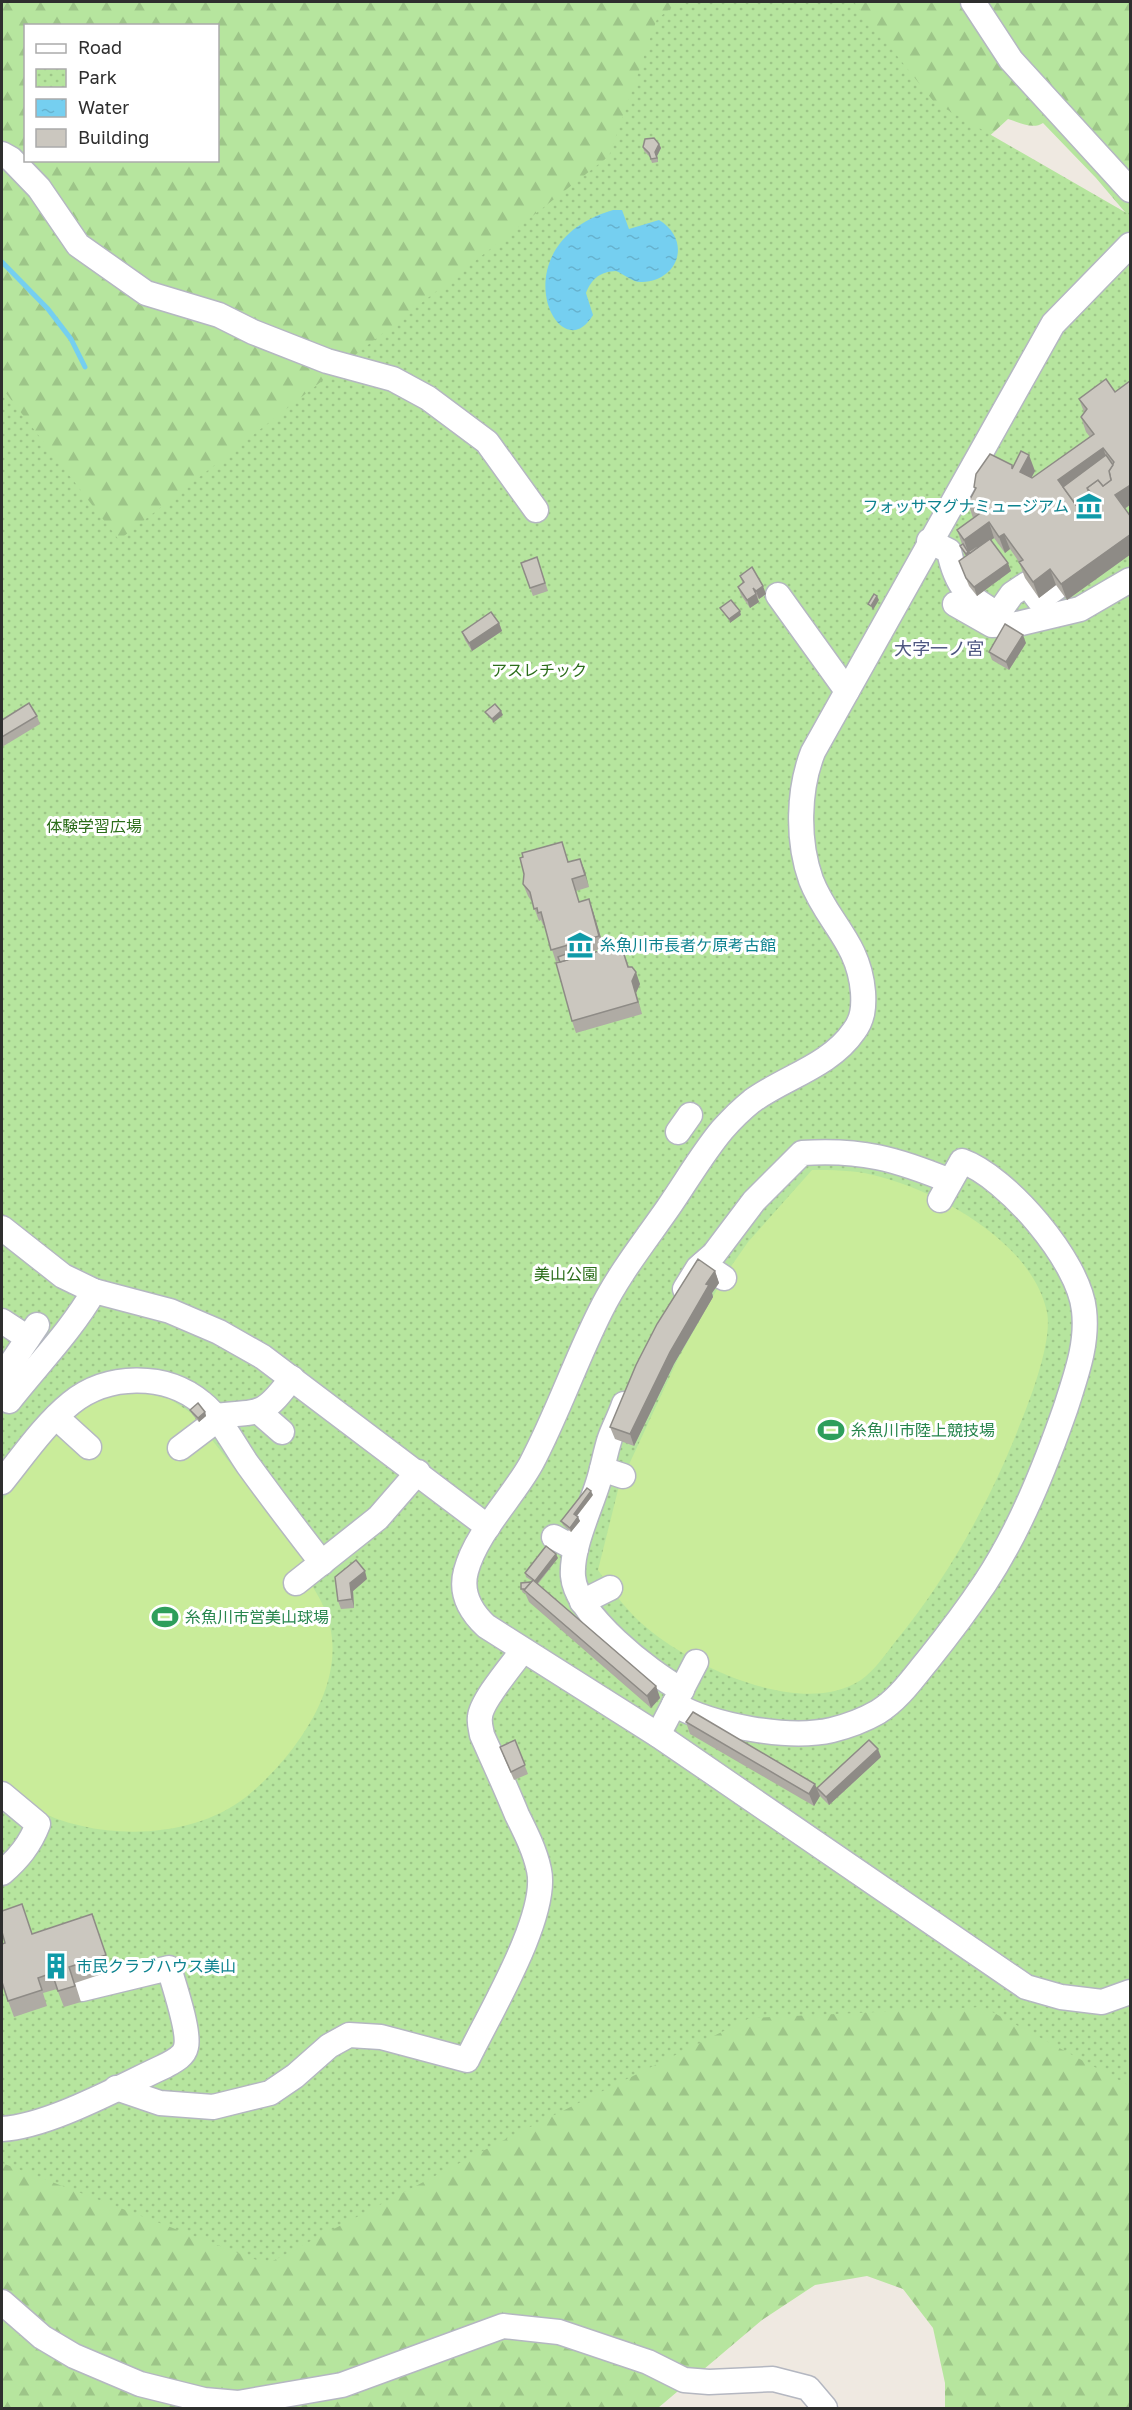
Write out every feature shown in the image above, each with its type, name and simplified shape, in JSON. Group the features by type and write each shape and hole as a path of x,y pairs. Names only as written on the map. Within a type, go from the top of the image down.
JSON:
{"street":[{"path":"973,2 1011,60 1131,190"},
{"path":"2,154 11,159 39,188 78,245 146,293 219,315 253,332 327,361 393,379 428,398 487,442 536,510"},
{"path":"1131,245 1053,324 929,541 892,614 813,752 805,772 800,802 805,851 811,879 823,904 855,954 861,972 863,1013 856,1029 842,1047 751,1102 722,1131 634,1257 602,1308 573,1366 558,1406 534,1457 488,1527 466,1571 464,1583 467,1601 477,1618 657,1735 1026,1987 1061,1997 1102,2002 1131,1992"},
{"path":"929,541 949,551 955,575 973,600 998,614 1012,594 1027,584 1039,600 1056,588"},
{"path":"955,604 992,625 1017,624 1080,609 1131,580"},
{"path":"778,595 848,691"},
{"path":"635,1380 610,1437 613,1473 576,1549 573,1576 582,1602 602,1627 668,1682 691,1713 714,1720 786,1732 831,1731 880,1711 896,1698 950,1632 986,1582 1030,1498 1053,1443 1078,1368 1085,1338 1084,1306 1079,1287 1064,1257 1027,1210 974,1165 962,1161 945,1190 903,1162 882,1157 831,1161 801,1153 754,1202 714,1254 698,1268 674,1305"},
{"path":"2,1228 63,1276 94,1291 170,1311 219,1332 263,1357 488,1527"},
{"path":"703,1264 724,1278"},
{"path":"2,1395 9,1401 52,1351 94,1291"},
{"path":"2,1321 32,1331 2,1377"},
{"path":"180,1448 215,1418 259,1412 271,1405 292,1378"},
{"path":"2,1482 71,1402 108,1384 139,1380 158,1383 180,1390 201,1402 322,1563"},
{"path":"259,1412 282,1432"},
{"path":"56,1417 89,1447"},
{"path":"296,1583 378,1518 418,1472"},
{"path":"554,1537 576,1549"},
{"path":"582,1602 610,1588"},
{"path":"116,2088 160,2103 213,2107 270,2093 295,2076 329,2046 349,2035 381,2037 467,2060 527,1937 538,1909 541,1889 539,1870 532,1846 489,1752 480,1724 484,1706 524,1650"},
{"path":"657,1735 696,1662"},
{"path":"2,1794 38,1824 33,1838 22,1854 2,1874"},
{"path":"2,2129 35,2123 116,2088 179,2058 186,2048 185,2028 169,1968 82,1989"},
{"path":"2,2302 42,2337 74,2356 140,2384 204,2400 238,2403 342,2385 503,2326 559,2332 648,2362 684,2380 709,2382 774,2379 808,2388 825,2409"}],"green space":[{"name":"美山公園","path":"2,2 1130,2 1130,218 1096,178 1043,123 1030,126 1008,119 911,208 1130,592 1130,2408 945,2408 945,2383 933,2328 903,2289 867,2276 815,2285 762,2320 658,2408 2,2408"},
{"name":"美山公園","path":"679,2 854,2 934,102 1130,215 1130,2086 983,2007 750,2018 496,2144 267,2264 2,2163 2,388 119,540 609,156 657,19"},
{"name":"糸魚川市陸上競技場","path":"812,1170 858,1172 898,1182 952,1206 978,1223 1002,1242 1022,1263 1038,1287 1047,1312 1048,1327 1034,1388 1010,1448 981,1511 942,1578 879,1663 866,1676 836,1691 807,1694 776,1690 745,1682 685,1654 640,1622 623,1604 598,1570 619,1486 677,1361 725,1275 748,1242"},
{"name":"糸魚川市営美山球場","path":"142,1392 170,1399 191,1413 309,1564 301,1569 325,1611 330,1626 332,1655 327,1684 309,1725 283,1761 261,1784 246,1797 223,1811 198,1822 171,1829 142,1832 85,1827 59,1819 30,1807 2,1784 2,1501 69,1418 103,1398"}],"water":[{"path":"613,210 622,210 629,229 659,220 669,228 675,238 678,248 677,258 665,275 655,280 639,282 616,271 597,277 586,293 593,315 579,329 565,328 553,317 546,297 546,274 556,249 577,227"}],"building":[{"path":"654,138 659,144 655,152 657,158 651,159 643,147 645,139"},
{"path":"1106,379 1115,392 1131,382 1131,488 1129,486 1115,495 1131,517 1131,534 1061,584 1050,569 1033,582 1019,562 1023,560 1004,534 999,537 989,522 964,540 957,530 983,511 968,503 976,488 974,487 976,474 990,454 1012,465 1012,469 1021,451 1029,455 1020,472 1032,478 1094,434 1081,417 1087,409 1079,399","holes":["1103,448 1114,462 1109,471 1111,480 1103,486 1098,480 1087,488 1092,494 1076,505 1058,480"]},
{"path":"1106,455 1113,465 1109,471 1111,480 1103,486 1098,480 1087,488 1090,495 1076,505 1063,487"},
{"path":"990,539 1008,563 974,587 966,578 959,561"},
{"path":"963,544 968,552 966,554 960,546"},
{"path":"537,557 545,583 530,588 521,563"},
{"path":"752,567 763,586 756,591 753,588 756,594 747,600 738,587 744,582 740,576"},
{"path":"874,594 877,596 871,606 868,604"},
{"path":"731,600 740,611 729,619 720,608"},
{"path":"491,612 499,623 469,643 462,632"},
{"path":"1005,624 1023,635 1006,662 989,652"},
{"path":"29,703 37,716 2,737 2,720"},
{"path":"495,704 501,711 492,719 485,712"},
{"path":"562,842 568,862 580,859 585,875 572,879 579,902 589,899 599,936 551,950 541,912 538,913 537,908 534,909 530,892 523,884 524,874 520,858 523,857 522,853"},
{"path":"621,945 628,967 632,967 636,972 632,981 638,1002 572,1021 556,963"},
{"path":"566,954 567,960 560,962 558,957"},
{"path":"698,1259 715,1271 706,1284 709,1285 670,1352 630,1434 610,1427 636,1365 657,1324"},
{"path":"198,1403 205,1412 198,1418 190,1410"},
{"path":"587,1488 591,1491 574,1514 578,1517 570,1528 561,1521"},
{"path":"546,1546 556,1554 535,1581 525,1573"},
{"path":"356,1560 365,1571 350,1583 352,1599 338,1601 335,1577"},
{"path":"533,1580 656,1686 647,1696 524,1590"},
{"path":"531,1582 525,1589 521,1589 521,1583"},
{"path":"693,1712 815,1784 809,1794 686,1722"},
{"path":"515,1740 525,1765 511,1772 500,1747"},
{"path":"869,1740 878,1749 826,1797 817,1788"},
{"name":"市民クラブハウス美山","path":"22,1904 32,1934 92,1914 106,1955 69,1967 75,1986 58,1991 52,1973 38,1978 42,1990 8,2001 2,1982 2,1944 5,1943 2,1932 2,1911"}],"waterway":[{"path":"2,262 48,309 71,339 85,367"}],"place":[{"name":"フォッサマグナミュージアム","path":"1089,506"},
{"name":"糸魚川市長者ケ原考古館","path":"580,945"},
{"name":"糸魚川市陸上競技場","path":"831,1430"},
{"name":"糸魚川市営美山球場","path":"165,1617"},
{"name":"市民クラブハウス美山","path":"56,1966"}],"district":[{"name":"大字一ノ宮","path":"939,649"}],"park label":[{"name":"アスレチック","path":"539,670"},
{"name":"体験学習広場","path":"94,826"}]}
